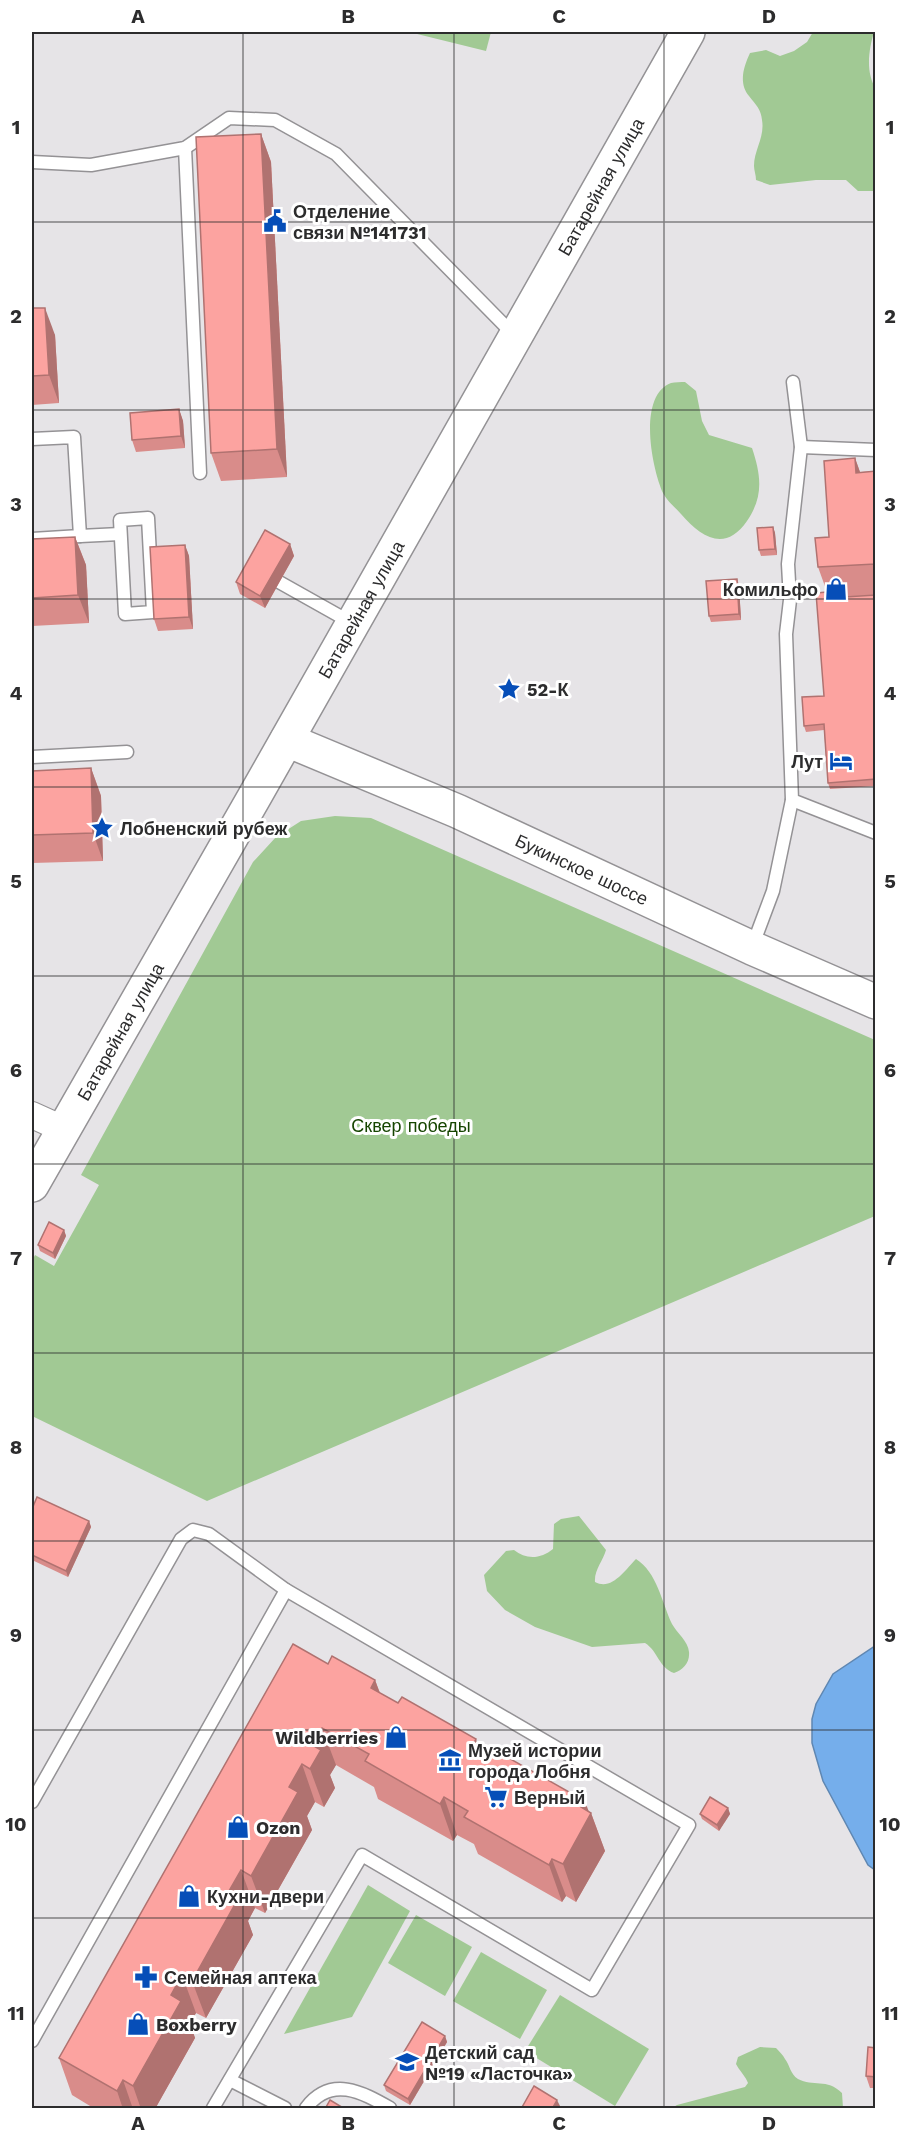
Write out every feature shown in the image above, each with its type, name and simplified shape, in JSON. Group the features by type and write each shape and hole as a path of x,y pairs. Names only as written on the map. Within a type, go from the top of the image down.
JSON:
{"main road":[{"name":"Батарейная улица","path":"32,1185 688,32"},
{"name":"Букинское шоссе","path":"287,740 457,811 752,948 876,1002"}],"street":[{"path":"32,1115 63,1129"}],"lane":[{"path":"32,162 90,165 185,148 230,118 275,120 336,154 516,336"},
{"path":"185,148 200,473"},
{"path":"752,948 773,891 792,800 786,634 790,600 788,564 801,447 793,382"},
{"path":"32,439 74,437 80,536"},
{"path":"801,447 876,450"},
{"path":"148,518 153,612 125,614 120,534 120,519 148,518"},
{"path":"32,538 120,534"},
{"path":"279,582 353,624"},
{"path":"32,757 127,752"},
{"path":"792,800 876,833"},
{"path":"32,1802 35,1788 181,1539 193,1530 209,1534 286,1590 689,1825 592,1990 362,1855 213,2109"},
{"path":"32,2041 286,1590"},
{"path":"230,2080 285,2109"},
{"path":"306,2109 313,2100 324,2094 348,2089 363,2092 390,2109"}],"green space":[{"path":"409,32 491,32 486,51"},
{"path":"813,32 874,32 869,60 870,75 876,89 876,188 873,191 858,191 846,180 816,180 770,185 756,180 754,160 763,126 759,110 744,86 743,74 748,58 750,53 766,50 780,56 794,51 807,42"},
{"path":"685,382 696,391 702,421 709,435 752,448 759,476 756,503 747,521 730,537 713,538 697,529 671,504 659,482 650,434 654,402 660,390 671,383"},
{"name":"Сквер победы","path":"335,816 371,818 875,1040 875,1216 207,1501 32,1416 32,1261 35,1255 54,1266 99,1185 81,1175 253,862 276,837 301,821"},
{"path":"579,1516 606,1550 596,1573 595,1582 607,1584 613,1582 636,1559 649,1572 672,1624 688,1648 688,1660 680,1670 674,1673 669,1671 645,1643 592,1647 535,1627 505,1610 487,1591 484,1575 506,1551 514,1550 528,1557 544,1555 553,1549 554,1524 561,1519"},
{"path":"368,1885 410,1911 352,2017 284,2034"},
{"path":"416,1915 472,1947 445,1996 388,1963"},
{"path":"481,1952 547,1990 520,2039 453,2001"},
{"path":"560,1995 649,2049 615,2106 525,2051"},
{"path":"760,2047 776,2048 798,2079 836,2088 842,2093 843,2108 672,2108 745,2087 748,2083 736,2064 738,2057"}],"water":[{"path":"875,1646 875,1870 868,1865 823,1781 812,1743 812,1719 816,1704 833,1674"}],"building":[{"path":"261,134 277,449 211,453 196,137"},
{"path":"32,308 45,308 49,375 32,376"},
{"path":"179,409 181,436 132,440 130,413"},
{"path":"855,458 856,473 876,471 876,575 875,564 818,567 815,538 829,537 824,461"},
{"path":"773,527 775,549 759,550 757,528"},
{"path":"265,530 290,544 260,596 236,582"},
{"path":"75,537 78,595 32,598 32,539"},
{"path":"185,545 189,617 154,619 150,547"},
{"path":"737,579 739,614 709,616 706,581"},
{"path":"827,592 829,598 876,595 876,779 828,783 824,724 804,726 802,697 824,696 816,593"},
{"path":"91,768 93,833 32,835 32,771"},
{"path":"49,1222 64,1230 53,1253 38,1245"},
{"path":"37,1497 89,1521 66,1571 32,1555 32,1509"},
{"path":"293,1644 328,1664 332,1656 375,1680 371,1688 398,1703 402,1697 476,1739 472,1746 497,1759 500,1753 585,1801 581,1807 591,1813 563,1864 552,1859 549,1865 464,1817 468,1811 444,1797 440,1804 365,1761 369,1754 322,1728 312,1745 321,1750 310,1769 302,1764 289,1787 298,1792 251,1876 241,1870 229,1891 239,1897 192,1981 182,1975 171,1995 181,2001 133,2086 123,2080 117,2091 59,2058"},
{"path":"710,1797 728,1808 717,1825 700,1814"},
{"path":"422,2022 445,2036 408,2099 384,2085"},
{"path":"868,2047 876,2048 876,2077 866,2076"},
{"path":"534,2086 557,2100 552,2109 521,2109"},
{"path":"330,2100 345,2109 325,2109"}],"place":[{"name":"Отделение связи №141731","path":"275,221"},
{"name":"Комильфо","path":"836,589"},
{"name":"52-К","path":"509,689"},
{"name":"Лут","path":"841,761"},
{"name":"Лобненский рубеж","path":"102,828"},
{"name":"Wildberries","path":"396,1737"},
{"name":"Музей истории города Лобня","path":"450,1760"},
{"name":"Верный","path":"496,1797"},
{"name":"Ozon","path":"238,1827"},
{"name":"Кухни-двери","path":"189,1896"},
{"name":"Семейная аптека","path":"146,1977"},
{"name":"Boxberry","path":"138,2024"},
{"name":"Детский сад №19 «Ласточка»","path":"407,2062"}]}
